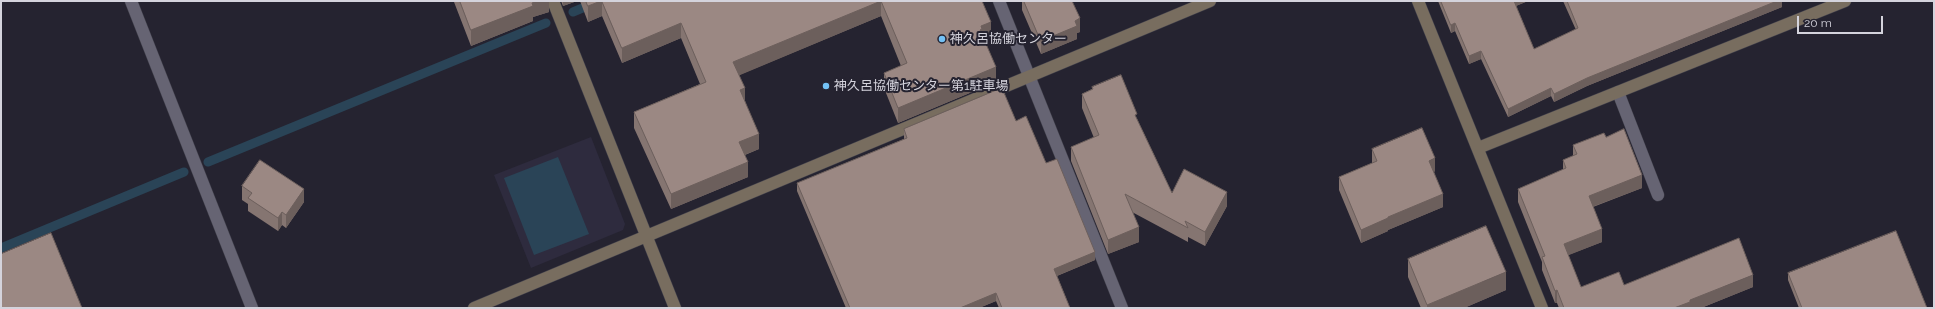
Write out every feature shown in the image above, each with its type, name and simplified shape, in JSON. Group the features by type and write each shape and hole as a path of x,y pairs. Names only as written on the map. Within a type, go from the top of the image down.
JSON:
{"street":[{"path":"131,1 252,308"},
{"path":"553,1 675,308"},
{"path":"999,1 1122,308"},
{"path":"474,308 1210,1"},
{"path":"1418,1 1542,308"},
{"path":"1478,148 1845,1"},
{"path":"1618,92 1658,195"}],"shaded area":[{"path":"591,137 625,224 623,230 531,268 494,175"}],"water":[{"path":"558,157 589,234 534,255 504,178"}],"building":[{"path":"460,1 537,1 532,3 533,6 471,30"},
{"path":"586,1 601,1 588,6"},
{"path":"602,1 881,1 733,62 745,88 740,90 759,134 739,142 748,162 671,194 634,112 706,82 681,23 622,48"},
{"name":"神久呂協働センター","path":"881,1 982,1 991,22 981,26 982,29 980,30 996,67 898,108 884,73 907,63"},
{"path":"1024,1 1072,1 1080,18 1075,21 1077,26 1041,41"},
{"path":"1441,1 1514,1 1534,49 1578,28 1567,1 1777,1 1587,78 1554,94 1551,88 1508,109 1481,51 1469,56 1455,23 1451,25"},
{"path":"1121,75 1137,114 1135,115 1172,193 1184,169 1227,192 1205,232 1185,221 1188,228 1125,194 1139,227 1108,240 1071,147 1099,135 1082,94 1093,89 1092,87"},
{"path":"1002,88 1016,121 1026,116 1046,163 1057,159 1095,252 1054,269 1070,308 1002,308 996,293 960,308 850,308 797,183 907,138 904,129"},
{"path":"1422,128 1435,158 1429,161 1443,194 1361,230 1339,177 1377,161 1372,149"},
{"path":"1624,129 1642,175 1589,196 1602,229 1564,244 1581,287 1619,272 1624,285 1739,238 1753,275 1690,300 1690,302 1674,308 1564,308 1557,290 1555,291 1542,257 1545,256 1518,189 1566,168 1563,160 1577,154 1573,145 1604,133 1606,137"},
{"path":"260,160 304,189 286,215 282,212 278,218 248,198 252,193 242,186"},
{"path":"1486,226 1506,272 1427,305 1408,259"},
{"path":"1896,231 1927,308 1802,308 1788,273"},
{"path":"51,233 82,308 1,308 1,254"}],"waterway":[{"path":"573,12 599,1"},
{"path":"208,162 546,23"},
{"path":"1,248 184,172"}],"place":[{"name":"神久呂協働センター","path":"942,39"},
{"name":"神久呂協働センター第1駐車場","path":"826,86"}]}
